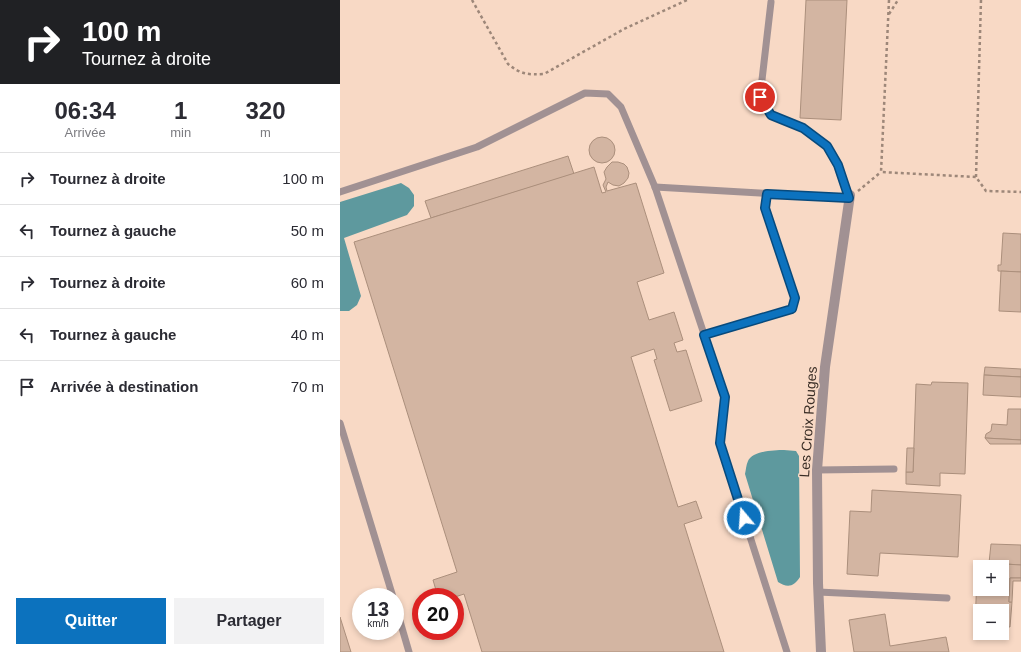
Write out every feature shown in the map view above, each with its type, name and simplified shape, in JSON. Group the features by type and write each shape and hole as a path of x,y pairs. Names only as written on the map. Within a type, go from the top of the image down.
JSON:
{"street":[{"name":"Les Croix Rouges","path":"822,652 818,592 817,470 825,367 850,196"}],"lane":[{"path":"655,187 767,194 850,196 838,165 827,146 803,128 771,115 760,97 771,2"},
{"path":"340,192 477,147 585,93 608,94 621,107 655,187 725,397 720,443 787,652"},
{"path":"704,335 792,309 795,298 765,208 767,194"},
{"path":"340,424 390,588"},
{"path":"817,470 894,469"},
{"path":"818,592 947,598"},
{"path":"404,635 409,652"}],"path":[{"path":"472,0 508,64 517,71 532,75 544,74 624,29 687,0"},
{"path":"881,172 889,0"},
{"path":"888,14 898,0"},
{"path":"981,0 976,177 986,191 1021,192"},
{"path":"850,196 881,172 976,177"}],"water":[{"path":"401,183 409,188 414,195 414,206 407,215 344,238 361,296 357,305 349,311 340,311 340,202"},
{"path":"775,450 796,451 799,456 800,577 793,585 790,586 778,582 745,474 748,461 754,455"}],"building":[{"path":"806,0 847,0 841,120 800,118"},
{"path":"602,137 611,141 615,150 611,159 602,163 593,159 589,150 593,141"},
{"path":"568,156 574,174 431,218 425,201"},
{"path":"612,162 618,162 627,167 629,173 628,178 619,186 608,182 606,187 607,191 636,183 664,273 637,282 649,320 674,312 683,340 674,343 677,352 686,350 702,401 670,411 654,360 657,359 654,349 631,357 678,507 696,501 702,518 684,524 724,652 482,652 464,594 464,588 435,588 433,580 457,572 354,242 594,167 602,193 606,192 603,185 606,179 604,172"},
{"path":"1003,233 1021,234 1021,272 998,271 998,265 1001,265"},
{"path":"1001,271 1021,272 1021,312 999,311"},
{"path":"985,367 1021,369 1021,377 984,375"},
{"path":"984,375 1021,377 1021,397 983,395"},
{"path":"932,382 968,383 965,474 940,473 940,486 906,484 906,472 913,472 916,384 931,385"},
{"path":"1008,409 1021,409 1021,440 985,438 986,434 991,431 992,424 1007,425"},
{"path":"985,438 1021,440 1021,444 990,444"},
{"path":"907,448 914,448 913,472 906,472"},
{"path":"872,490 961,495 958,557 880,553 878,576 847,574 850,511 871,512"},
{"path":"991,544 1021,545 1021,565 1009,564 1009,560 989,560"},
{"path":"1009,564 1021,565 1021,578 1010,578 1009,602 1012,602 1010,627 1009,604 976,604 976,596 1009,596"},
{"path":"1010,578 1021,578 1021,581 1013,581 1012,602 1009,602"},
{"path":"885,614 890,646 946,637 949,652 854,652 849,620"},
{"path":"340,617 351,652 340,652"}],"route":[{"path":"744,518 720,443 725,397 704,335 792,309 795,298 765,208 767,194 849,198 838,165 827,146 803,128 771,115 760,97"}]}
